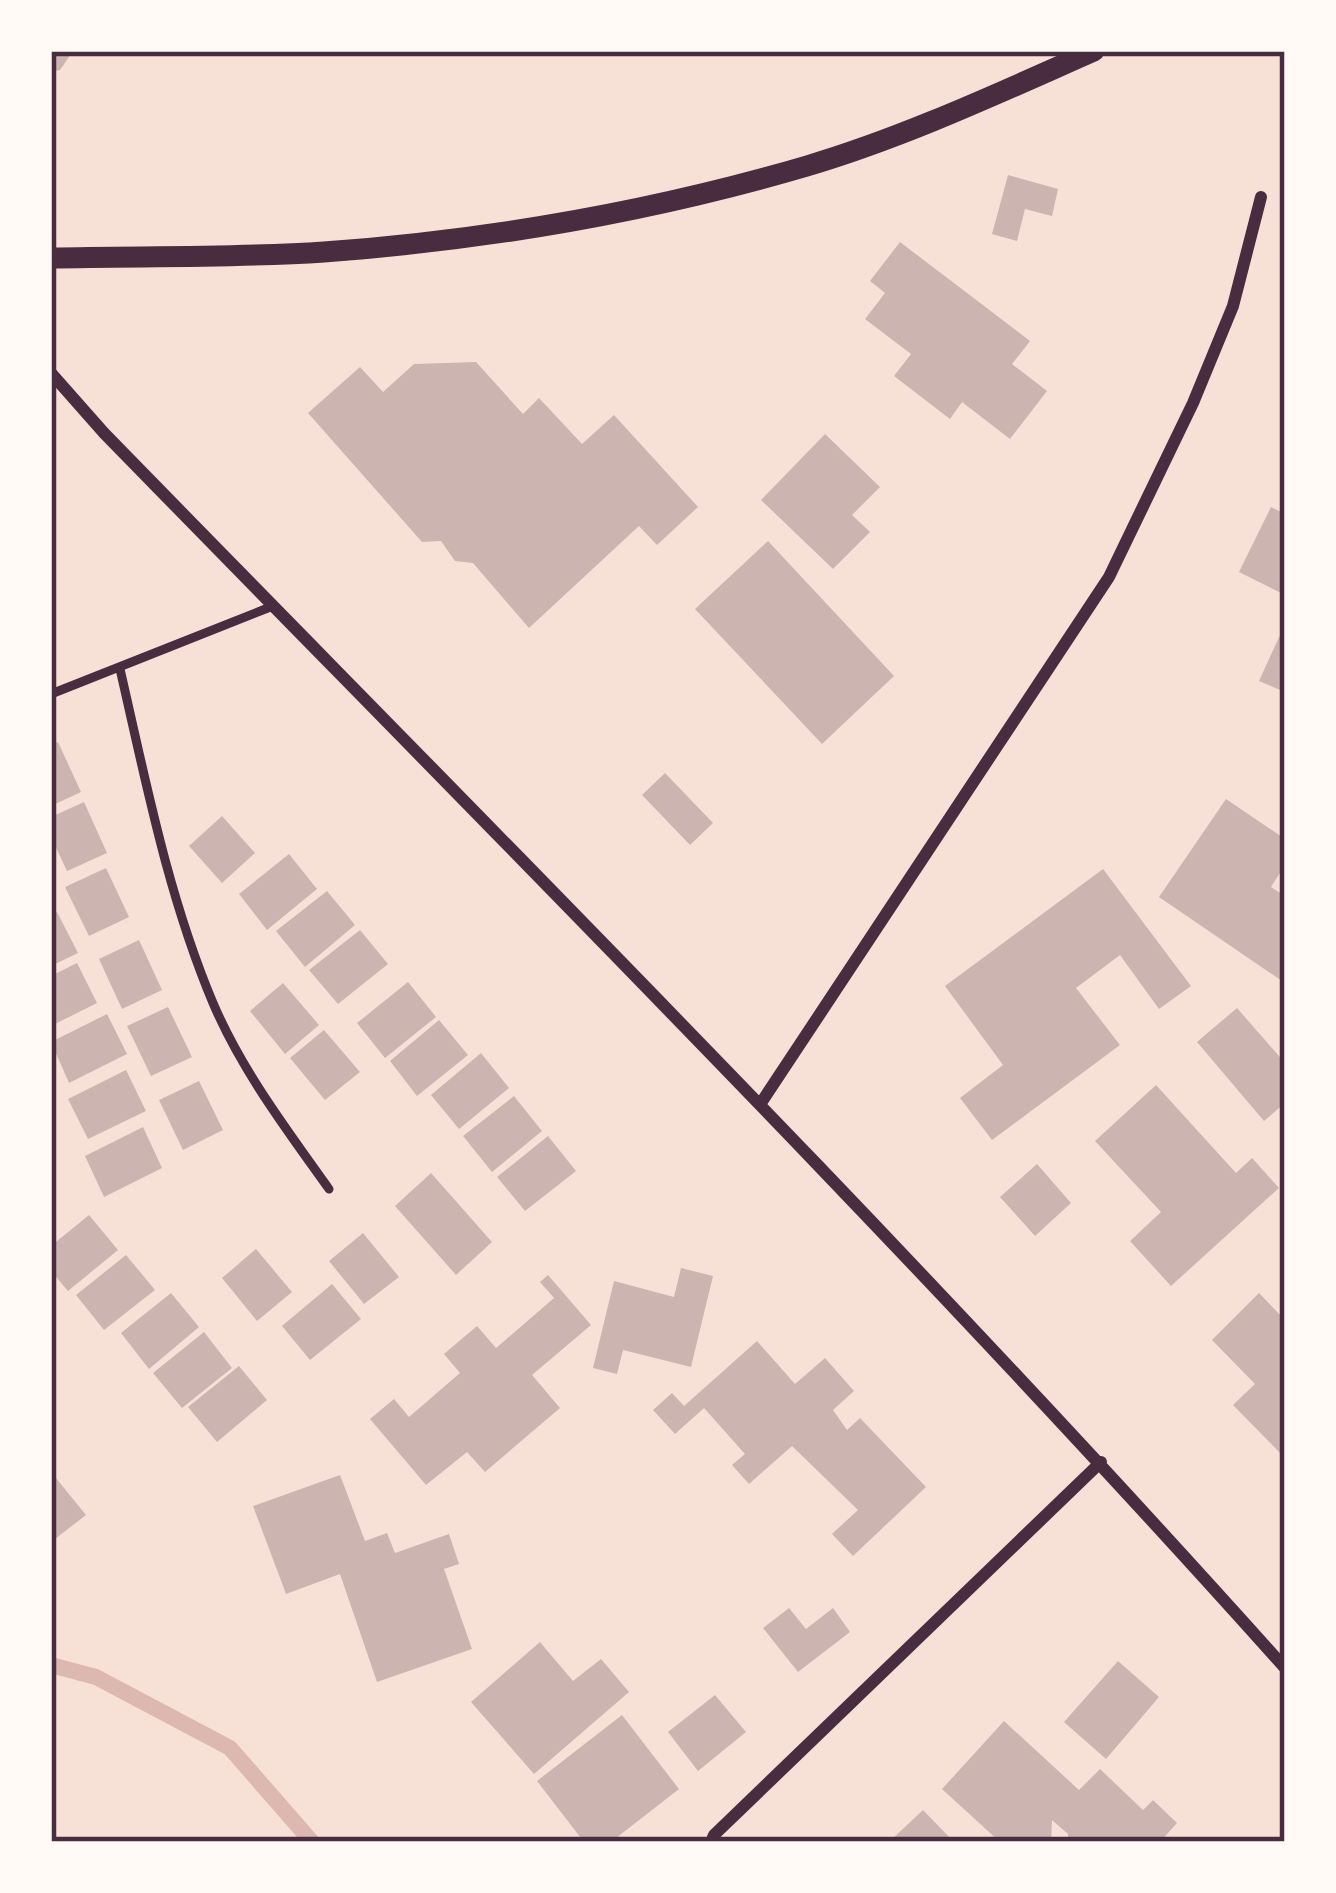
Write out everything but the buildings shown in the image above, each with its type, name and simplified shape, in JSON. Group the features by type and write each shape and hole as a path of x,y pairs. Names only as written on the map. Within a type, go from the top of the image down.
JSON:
{"street":[{"path":"51,258 322,252 585,219 811,165 1094,51"},
{"path":"761,1103 1108,577 1193,404 1233,306 1261,196"},
{"path":"51,374 761,1103 1101,1462 1285,1668"},
{"path":"711,1842 1101,1462"}],"lane":[{"path":"51,694 273,606"},
{"path":"120,669 166,874 214,1006 270,1107 329,1189"}],"waterway":[{"path":"51,1665 96,1677 230,1748 312,1842"}]}
